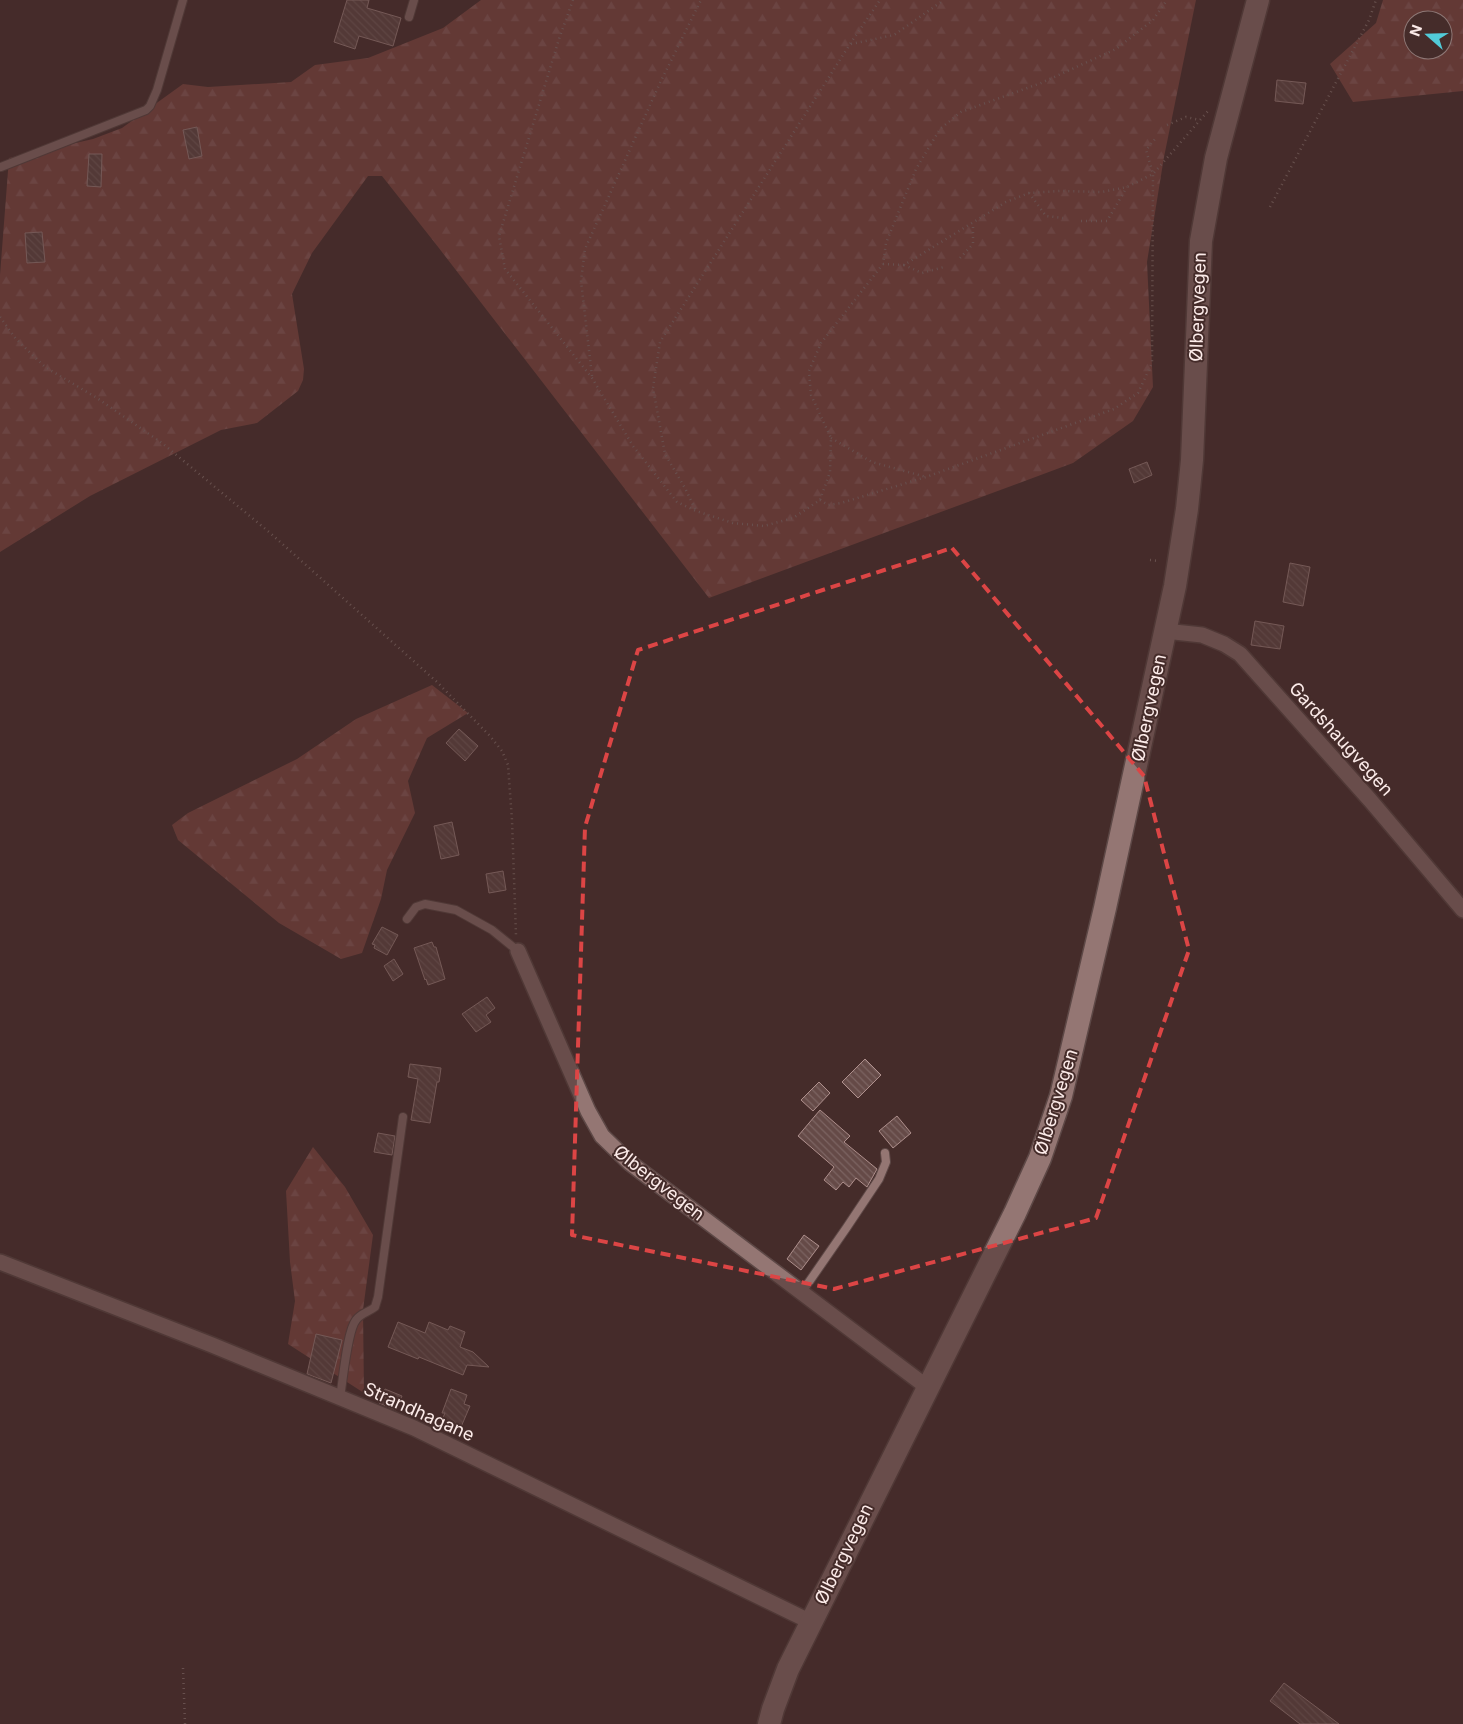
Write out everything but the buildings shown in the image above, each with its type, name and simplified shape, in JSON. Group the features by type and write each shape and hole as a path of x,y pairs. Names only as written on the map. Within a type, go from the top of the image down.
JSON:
{"main road":[{"name":"Ølbergvegen","path":"769,1724 788,1669 927,1387 1016,1213 1040,1158 1061,1096 1105,908 1165,631 1187,509 1192,460 1201,241 1214,168 1258,0"}],"street":[{"name":"Gardshaugvegen","path":"1165,631 1202,635 1224,644 1240,654 1370,800 1463,910"},
{"name":"Ølbergvegen","path":"518,951 588,1111 602,1136 630,1163 927,1387"},
{"name":"Strandhagane","path":"0,1262 212,1345 414,1428 811,1622"}],"lane":[{"path":"1,167 146,110 150,106 157,90 183,0"},
{"path":"409,17 414,0"},
{"path":"407,919 416,907 425,904 456,910 492,930 518,951"},
{"path":"340,1398 354,1321 364,1312 375,1307 378,1297 403,1117"},
{"path":"802,1292 878,1178 886,1162 885,1153"}],"path":[{"path":"573,0 558,38 499,236 505,270 592,378 632,446 677,502 733,523 764,526 793,518 820,500 830,472 831,438 811,394 809,371 821,343 883,264 886,243 916,169 940,128 961,112 1041,83 1116,48 1152,20 1167,0"},
{"path":"592,378 581,281 585,248 656,92 701,0"},
{"path":"696,510 665,454 653,388 660,342 880,0"},
{"path":"850,44 894,35 944,0"},
{"path":"1270,207 1370,20 1376,0"},
{"path":"904,265 1006,202 1030,193 1060,191 1102,192 1127,188 1153,174 1213,105 1232,102"},
{"path":"1167,125 1186,117 1200,120"},
{"path":"820,500 828,504 841,504 926,478 1114,408 1138,393 1152,363 1153,174 1146,150 1155,139"},
{"path":"1081,221 1107,221 1127,188"},
{"path":"1030,193 1046,216 1063,218"},
{"path":"960,258 973,244 973,223"},
{"path":"883,264 904,265 922,274 944,268"},
{"path":"0,317 16,339 46,367 97,398 162,443 269,532 437,682 496,743 508,765 514,911 518,951"},
{"path":"831,438 872,462 926,478"},
{"path":"183,1668 185,1724"}],"highlighted area":[{"path":"952,548 1144,776 1189,950 1096,1218 834,1289 572,1235 585,827 638,650"}],"green space":[{"path":"481,0 1196,0 1164,157 1147,262 1153,387 1133,421 1073,463 709,598 382,176 368,176 312,253 292,294 304,369 303,380 298,391 257,423 221,430 90,496 0,552 0,275 9,158 93,139 122,128 183,84 208,87 291,82 315,65 368,58 443,28"},
{"path":"1383,0 1463,0 1463,91 1353,102 1330,64 1376,23"},
{"path":"432,685 468,713 427,738 408,781 415,813 387,870 381,899 362,953 341,959 279,923 178,840 172,825 188,813 297,759 356,719"},
{"path":"313,1147 345,1187 373,1235 363,1310 364,1393 288,1344 295,1301 290,1262 286,1191"}]}
